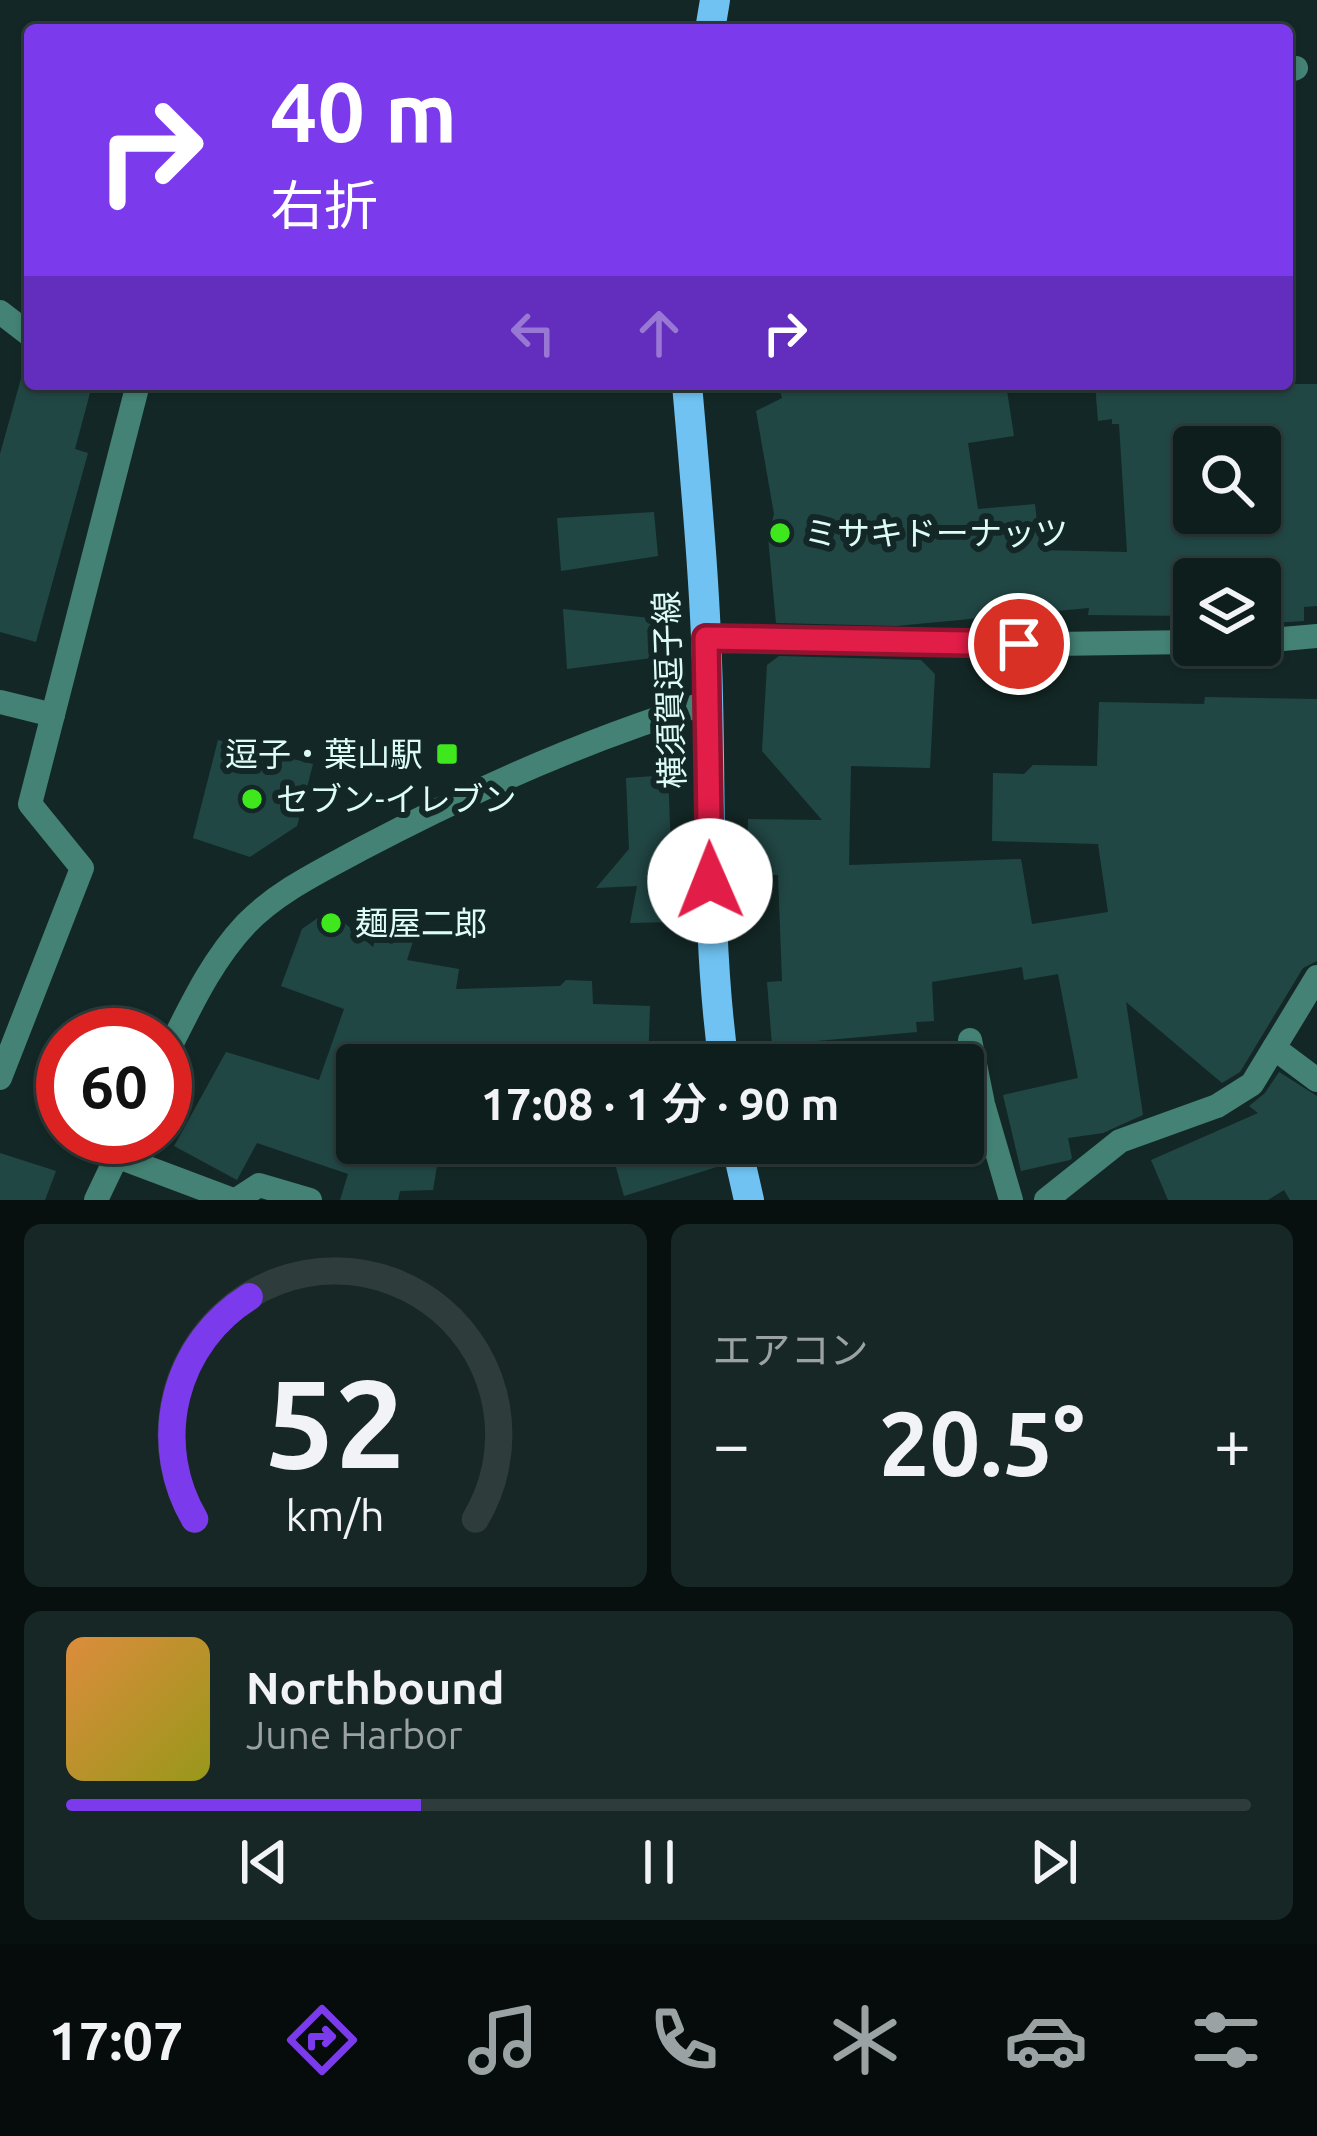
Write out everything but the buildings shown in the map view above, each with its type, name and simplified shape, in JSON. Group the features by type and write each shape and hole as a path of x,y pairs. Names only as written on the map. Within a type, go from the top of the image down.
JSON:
{"main road":[{"name":"横須賀逗子線","path":"687,390 706,638 711,928 722,1044"},
{"path":"741,1164 749,1200"}],"street":[{"path":"0,312 24,331"},
{"path":"0,1078 82,868 30,804 136,390"},
{"path":"1281,639 1317,636"},
{"path":"706,638 976,645 1173,642"},
{"path":"0,702 53,715"},
{"path":"192,1009 223,952 267,904 425,816 651,720 709,702"},
{"path":"1046,1200 1120,1141 1217,1106 1252,1084 1317,977"},
{"path":"970,1040 1011,1200"},
{"path":"1274,1048 1317,1080"},
{"path":"96,1200 113,1164"},
{"path":"159,1164 234,1200 259,1185 310,1200"}],"place":[{"name":"ミサキドーナッツ","path":"780,533"},
{"name":"逗子・葉山駅","path":"447,754"},
{"name":"セブン-イレブン","path":"252,799"},
{"name":"麺屋二郎","path":"331,923"}],"route":[{"path":"710,881 706,638 1019,644"}]}
